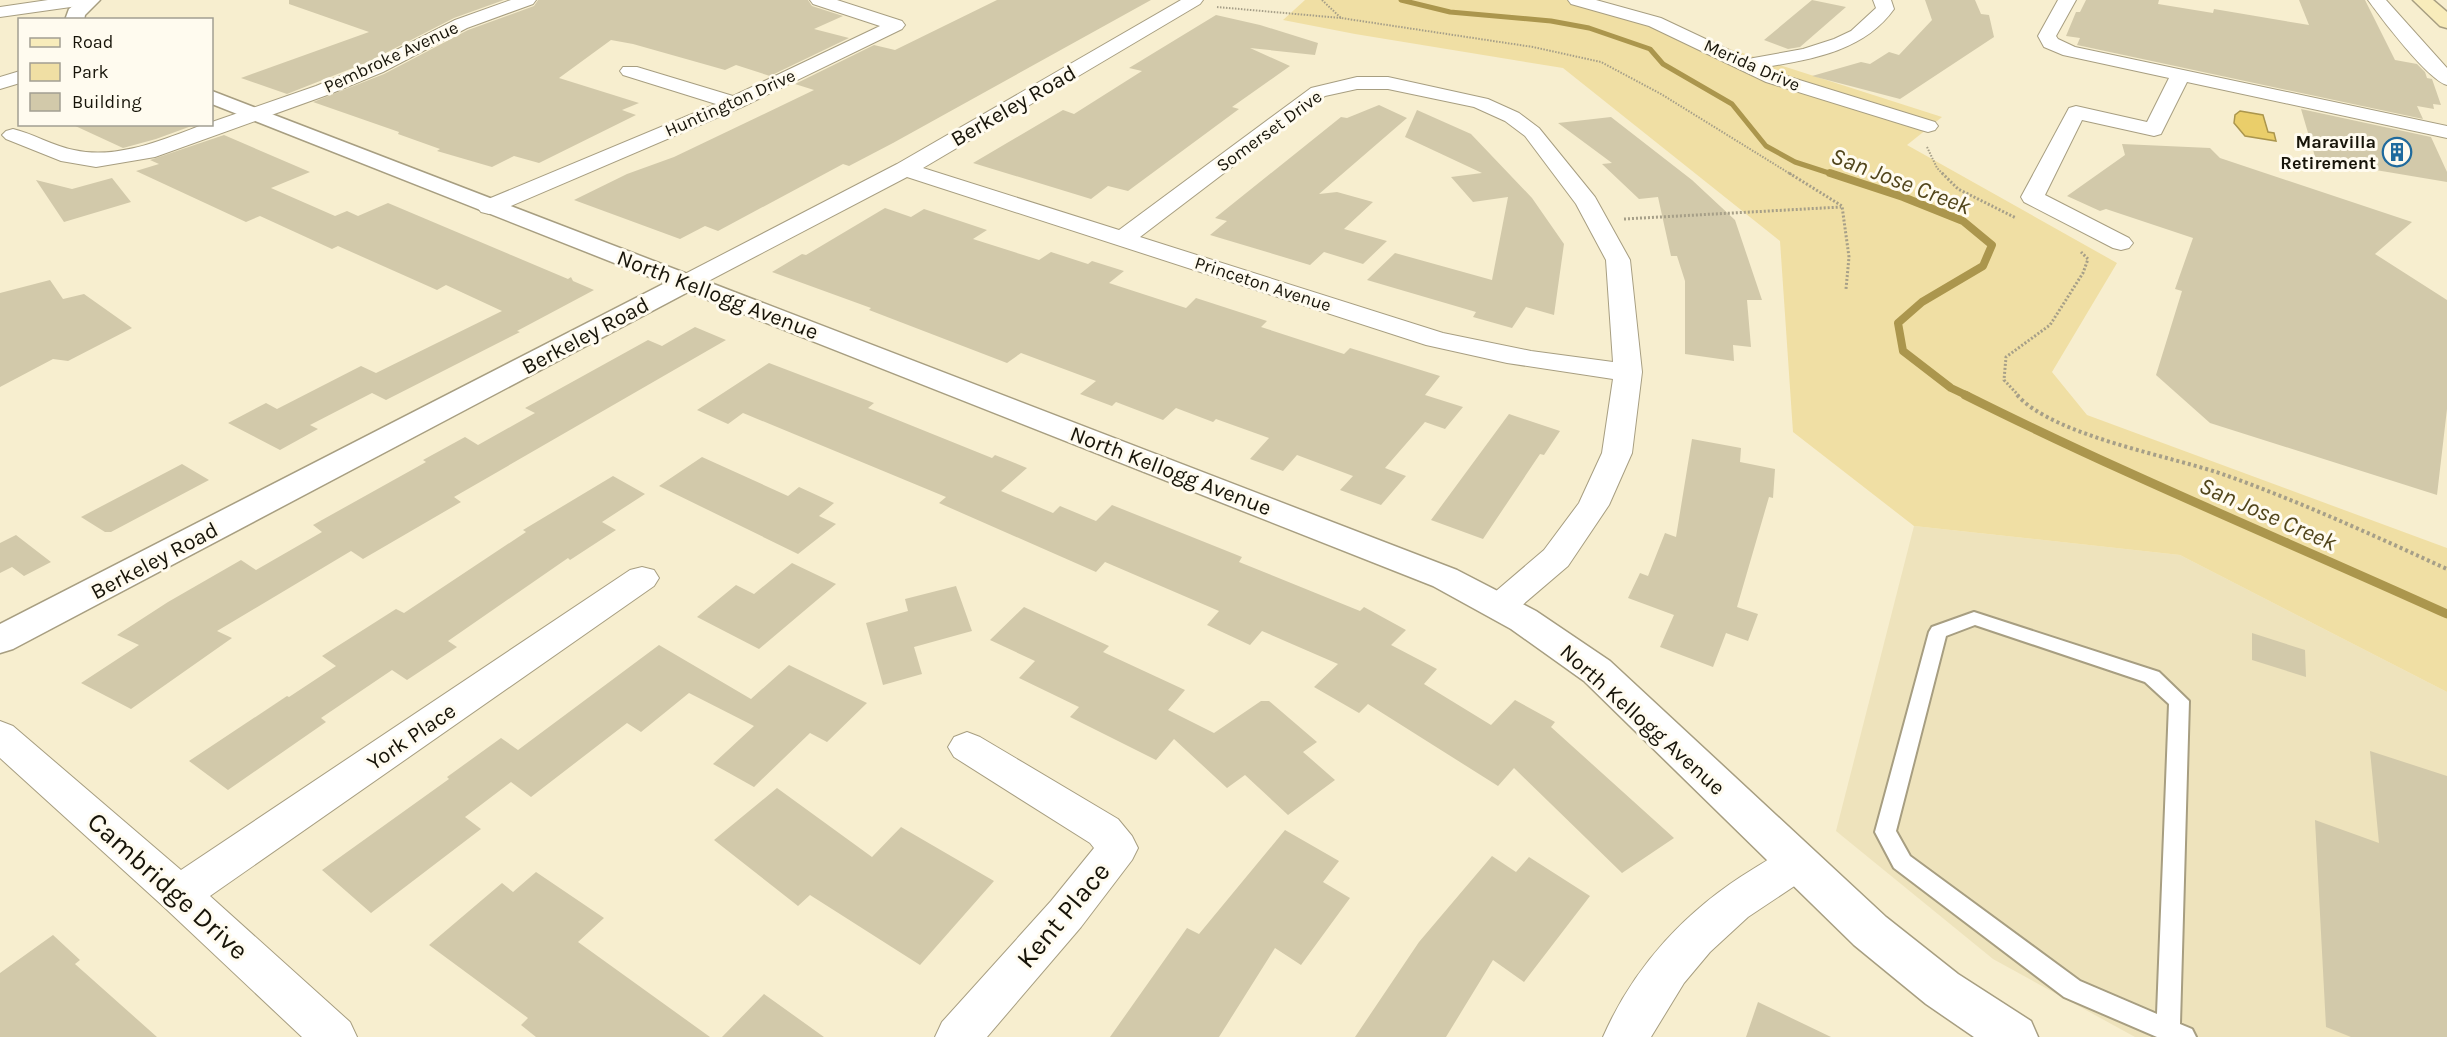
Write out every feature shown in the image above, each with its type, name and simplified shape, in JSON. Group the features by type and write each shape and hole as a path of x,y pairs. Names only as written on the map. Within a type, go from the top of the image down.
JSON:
{"main road":[{"path":"2422,0 2447,22"}],"street":[{"path":"0,12 85,0"},
{"path":"75,18 76,13 91,0"},
{"name":"Pembroke Avenue","path":"13,135 69,156 96,160 147,152 255,115 376,68 461,24 527,0"},
{"name":"Huntington Drive","path":"489,207 735,103 896,25 819,0"},
{"name":"Merida Drive","path":"1577,0 1655,22 1773,78 1928,126"},
{"path":"1746,65 1809,52 1844,42 1865,32 1885,9 1882,0"},
{"path":"2067,0 2047,36 2051,43 2070,51 2447,132"},
{"path":"2377,0 2426,59 2447,79"},
{"name":"Berkeley Road","path":"0,640 905,169 1192,1"},
{"path":"630,71 735,103"},
{"path":"2121,243 2032,197 2076,112 2154,130 2180,75"},
{"path":"0,83 18,78"},
{"name":"Somerset Drive","path":"1122,239 1318,92 1357,83 1389,83 1433,91 1481,103 1512,117 1532,132 1587,202 1618,260 1628,372 1617,453 1593,505 1556,558 1501,605"},
{"name":"North Kellogg Avenue","path":"213,97 1445,578 1501,605 1597,671 1870,931 1942,989 2014,1037"},
{"name":"Princeton Avenue","path":"905,169 1435,339 1493,354 1567,366 1628,372"},
{"name":"York Place","path":"179,894 642,578"},
{"name":"Cambridge Drive","path":"0,736 179,894 334,1037"},
{"name":"Kent Place","path":"958,1037 1066,914 1118,848 1104,831 967,747"},
{"path":"1626,1037 1652,990 1693,942 1724,911 1797,863"}],"lane":[{"path":"1974,618 2152,677 2179,701 2176,1034 2072,989 1902,862 1885,832 1938,632 1974,618"}],"path":[{"path":"1322,0 1341,18"},
{"path":"1192,1 1232,10 1341,18 1533,47 1601,62 1661,94 1842,207"},
{"path":"1928,126 1924,140 1937,168 1958,189 1993,209 2024,221"},
{"path":"1597,220 1842,207"},
{"path":"1842,207 1849,257 1846,289"},
{"path":"2078,248 2088,259 2083,273 2050,325 2006,357 2004,380 2027,406 2072,429 2226,475 2303,505 2447,569"}],"shaded area":[{"path":"2240,111 2263,115 2268,132 2274,133 2276,141 2245,136 2234,123 2235,115"},
{"path":"1914,526 2180,555 2447,692 2447,1037 2135,1037 1993,959 1836,831"}],"green space":[{"path":"1305,0 1577,0 1942,117 1907,145 2117,263 2052,372 2087,415 2447,548 2447,692 2180,555 1914,526 1793,432 1780,241 1563,68 1283,20"}],"building":[{"path":"289,0 504,0 454,18 368,62 287,94 241,78 369,32 289,4"},
{"path":"538,0 808,0 812,6 843,16 814,29 849,38 770,76 736,65 725,70 611,40 559,78 639,103 622,110 636,115 539,163 514,156 492,167 437,151 440,149 398,134 399,132 313,102 384,74 468,30 534,6"},
{"path":"997,0 1151,0 893,143 849,166 843,164 718,231 705,226 680,239 574,200 627,174 674,157 814,90 795,84 874,45 895,50"},
{"path":"1812,0 1846,7 1800,47 1788,49 1764,40"},
{"path":"1925,0 1975,0 1981,14 1989,15 1994,37 1900,99 1812,76 1861,62 1870,64 1889,52 1899,55 1932,20"},
{"path":"2086,0 2159,0 2158,4 2213,13 2214,9 2309,25 2299,0 2365,0 2395,60 2417,64 2425,72 2427,78 2432,79 2441,105 2433,104 2434,109 2417,106 2423,119 2077,45 2080,38 2066,36 2076,12 2080,12"},
{"path":"1216,15 1260,25 1318,43 1315,55 1250,48 1290,66 1232,107 1239,109 1128,191 1108,186 1091,199 973,163 1063,110 1074,114 1142,71 1129,68"},
{"path":"1379,105 1407,118 1319,194 1337,192 1373,202 1344,229 1387,241 1363,264 1324,252 1310,265 1210,235 1227,221 1215,218 1341,117 1347,118"},
{"name":"Maravilla Retirement","path":"2301,109 2431,137 2447,172 2447,182 2316,160"},
{"path":"1417,110 1471,134 1532,198 1564,244 1554,315 1526,307 1512,328 1473,317 1476,312 1367,280 1395,253 1492,280 1508,197 1473,202 1451,177 1482,173 1405,137"},
{"path":"1611,117 1692,180 1735,220 1762,300 1747,300 1751,347 1733,345 1734,361 1685,354 1685,281 1677,256 1671,256 1658,197 1639,199 1602,164 1612,163 1558,123"},
{"path":"75,126 192,126 156,139 123,148"},
{"path":"224,135 310,172 271,188 335,216 347,211 358,216 388,203 568,279 571,277 573,281 594,290 517,331 520,332 386,400 372,393 310,425 318,429 280,450 228,423 266,403 277,409 361,366 376,373 502,311 446,285 437,290 338,246 332,249 260,216 246,222 136,171 159,164 150,160"},
{"path":"2122,144 2210,148 2220,158 2412,222 2375,254 2447,300 2447,409 2437,495 2210,423 2156,375 2182,291 2175,289 2193,238 2106,209 2100,211 2067,196 2125,155"},
{"path":"112,178 131,202 64,222 36,180 72,189"},
{"path":"885,208 911,217 924,209 987,230 973,239 1039,260 1051,252 1088,264 1092,261 1124,271 1109,283 1186,308 1196,298 1267,321 1261,327 1344,354 1350,348 1440,376 1425,395 1463,407 1445,429 1425,422 1385,468 1406,476 1381,505 1340,490 1353,476 1297,455 1283,471 1250,459 1269,438 1216,419 1213,422 1176,408 1163,420 1116,402 1112,406 1080,394 1096,381 1021,353 1007,363 869,310 871,308 772,272 802,254 806,255"},
{"path":"50,280 63,299 84,294 132,328 68,361 53,359 0,387 0,293"},
{"path":"695,327 726,340 454,497 461,502 363,559 351,551 217,631 232,638 131,709 81,683 139,645 117,635 168,602 241,560 256,570 322,532 313,525 426,462 423,460 465,437 478,445 535,413 525,408 648,340 662,346"},
{"path":"769,363 874,403 868,408 992,458 995,455 1027,468 1001,491 1053,513 1060,506 1096,521 1112,505 1242,557 1239,562 1360,611 1364,607 1406,630 1391,645 1437,669 1424,684 1491,725 1515,700 1555,722 1551,727 1674,838 1622,873 1514,768 1498,786 1368,704 1359,713 1314,687 1338,664 1262,631 1250,645 1207,625 1219,611 1105,562 1096,572 939,503 946,497 743,413 728,424 697,410"},
{"path":"1509,414 1560,431 1544,455 1540,454 1483,539 1431,520"},
{"path":"1692,439 1741,448 1740,462 1775,469 1773,498 1769,497 1737,607 1758,614 1748,641 1726,633 1713,667 1660,647 1674,615 1628,598 1640,573 1648,576 1665,533 1676,537"},
{"path":"702,457 788,496 799,487 834,503 819,516 836,524 798,554 659,486"},
{"path":"182,464 209,480 111,532 105,532 81,517"},
{"path":"613,476 645,494 602,522 616,530 570,560 568,558 448,641 457,647 407,680 392,670 321,718 326,722 228,790 189,761 336,666 322,656 396,609 404,613 526,532 523,530"},
{"path":"16,535 51,562 24,576 12,567 0,573 0,543"},
{"path":"792,563 836,584 759,649 697,617 736,585 754,594"},
{"path":"956,586 972,631 914,647 922,674 883,685 866,623 908,611 905,599"},
{"path":"1024,607 1109,646 1103,652 1185,690 1168,710 1214,733 1261,701 1269,701 1317,742 1303,752 1335,780 1288,815 1245,775 1227,788 1174,739 1156,760 1070,717 1079,707 1019,678 1035,661 990,640"},
{"path":"2252,633 2305,650 2306,677 2252,660"},
{"path":"659,645 751,699 789,665 867,703 827,742 810,733 754,787 713,764 754,726 689,693 641,732 627,723 531,797 511,782 465,817 481,829 371,913 322,870 449,779 447,777 501,738 518,750"},
{"path":"2370,751 2447,776 2447,1037 2351,1037 2326,1027 2315,820 2379,843"},
{"path":"777,788 872,857 901,827 994,881 920,965 810,895 798,906 714,840"},
{"path":"1285,830 1339,861 1323,882 1350,898 1301,965 1275,948 1219,1037 1110,1037 1187,928 1199,934"},
{"path":"1492,856 1516,872 1529,857 1590,896 1524,982 1493,960 1446,1037 1355,1037 1419,942"},
{"path":"536,872 604,918 578,942 710,1037 536,1037 521,1025 528,1018 429,945 502,883 513,892"},
{"path":"53,935 80,960 75,964 157,1037 0,1037 0,973"},
{"path":"764,994 824,1037 722,1037"},
{"path":"1758,1002 1831,1037 1746,1037"}],"waterway":[{"name":"San Jose Creek","path":"1401,0 1450,12 1551,21 1589,28 1650,49 1663,64 1732,104 1766,146 1795,162 1835,175"},
{"name":"San Jose Creek","path":"1830,173 1903,197 1963,221 1992,245 1983,266 1922,302 1898,323 1903,351 1951,388 1968,396"},
{"name":"San Jose Creek","path":"1965,395 2144,480 2447,614"}],"place":[{"name":"Maravilla Retirement","path":"2397,152"}]}
